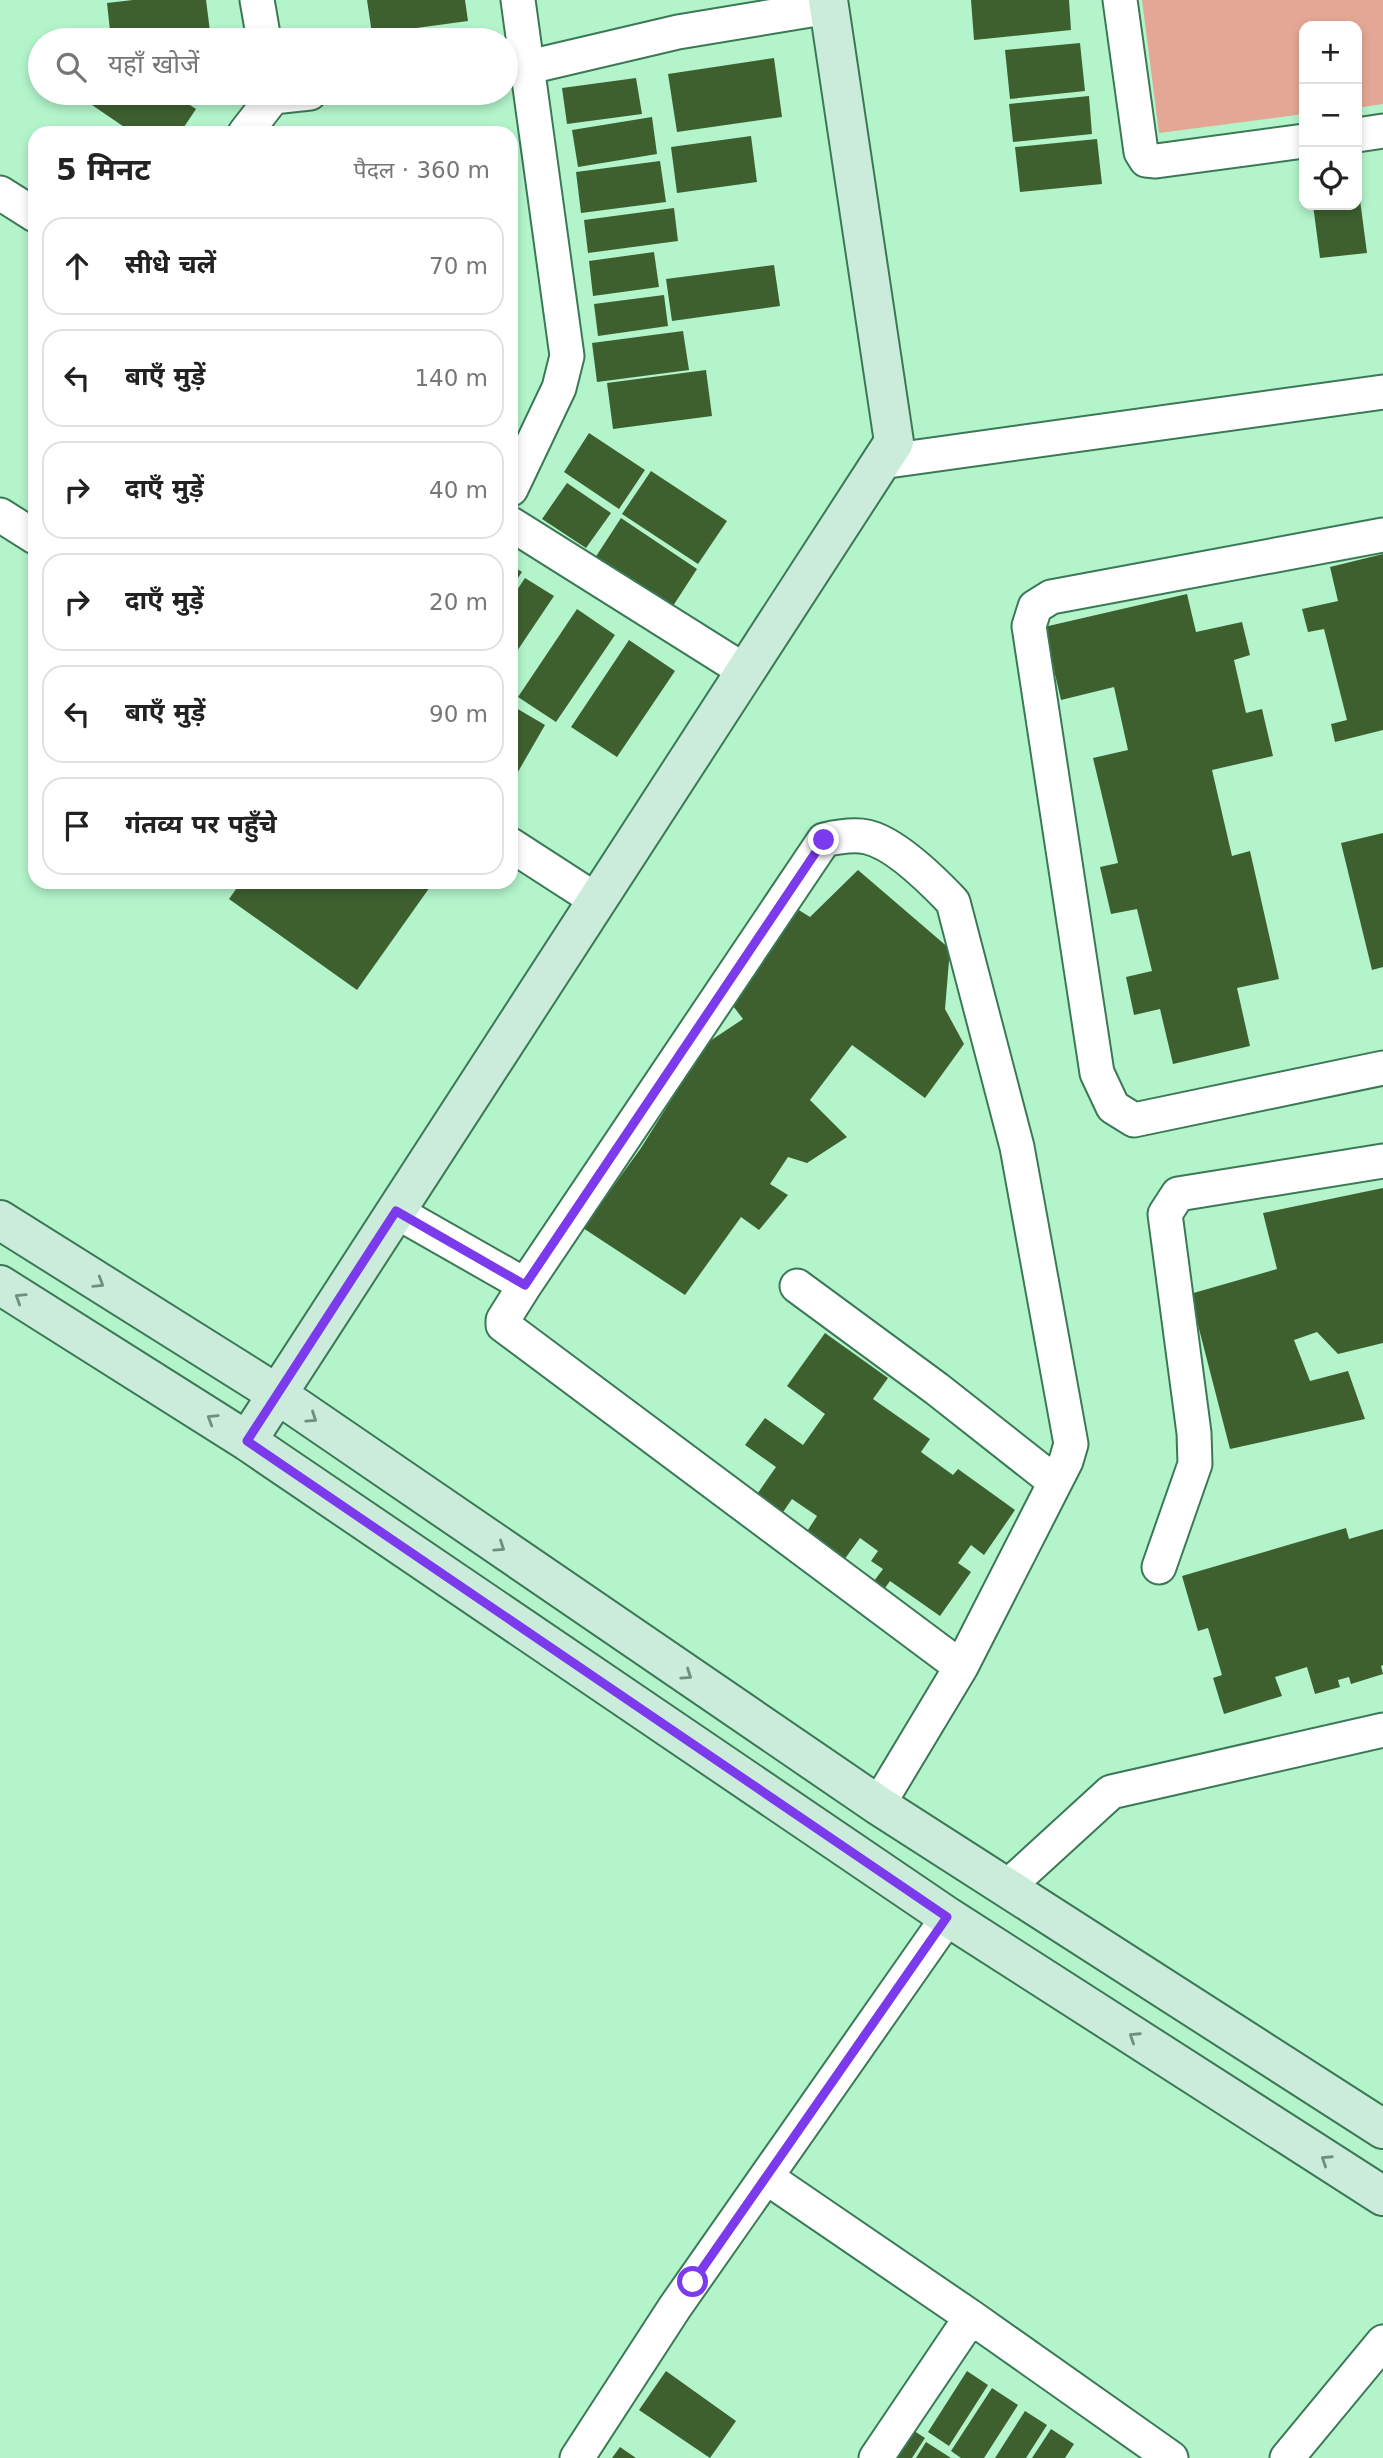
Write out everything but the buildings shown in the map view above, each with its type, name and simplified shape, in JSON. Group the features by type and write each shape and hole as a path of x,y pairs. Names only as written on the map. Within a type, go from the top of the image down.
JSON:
{"street":[{"path":"257,0 262,28"},
{"path":"518,0 518,28"},
{"path":"1120,0 1141,152 1146,159 1156,161 1299,142"},
{"path":"247,1441 894,443 828,3 678,32 518,68"},
{"path":"518,74 567,356 559,388 518,474"},
{"path":"250,126 265,105"},
{"path":"1362,134 1383,131"},
{"path":"0,193 28,211"},
{"path":"881,462 1383,392"},
{"path":"0,515 28,533"},
{"path":"518,528 746,671"},
{"path":"1383,534 1051,597 1035,607 1029,626 1097,1073 1113,1107 1135,1120 1383,1068"},
{"path":"877,1805 961,1667 1069,1455 1071,1439 1017,1147 954,902 911,862 881,842 868,837 837,837 824,840 525,1285 503,1320 503,1325 961,1667"},
{"path":"518,850 596,900"},
{"path":"1159,1567 1195,1464 1194,1433 1165,1214 1178,1194 1383,1161"},
{"path":"396,1211 525,1285"},
{"path":"0,1220 277,1394 877,1805 1383,2129"},
{"path":"0,1285 247,1441 947,1917 1383,2196"},
{"path":"797,1286 1055,1482"},
{"path":"1006,1888 1111,1792 1383,1730"},
{"path":"576,2458 675,2307 947,1917"},
{"path":"766,2178 971,2317 1171,2458"},
{"path":"876,2458 971,2317"},
{"path":"1287,2458 1383,2342"}],"shaded area":[{"path":"1142,0 1383,0 1383,104 1362,107 1362,21 1299,21 1299,115 1159,133"}],"route":[{"path":"693,2282 947,1917 247,1441 396,1211 525,1285 824,840"}]}
